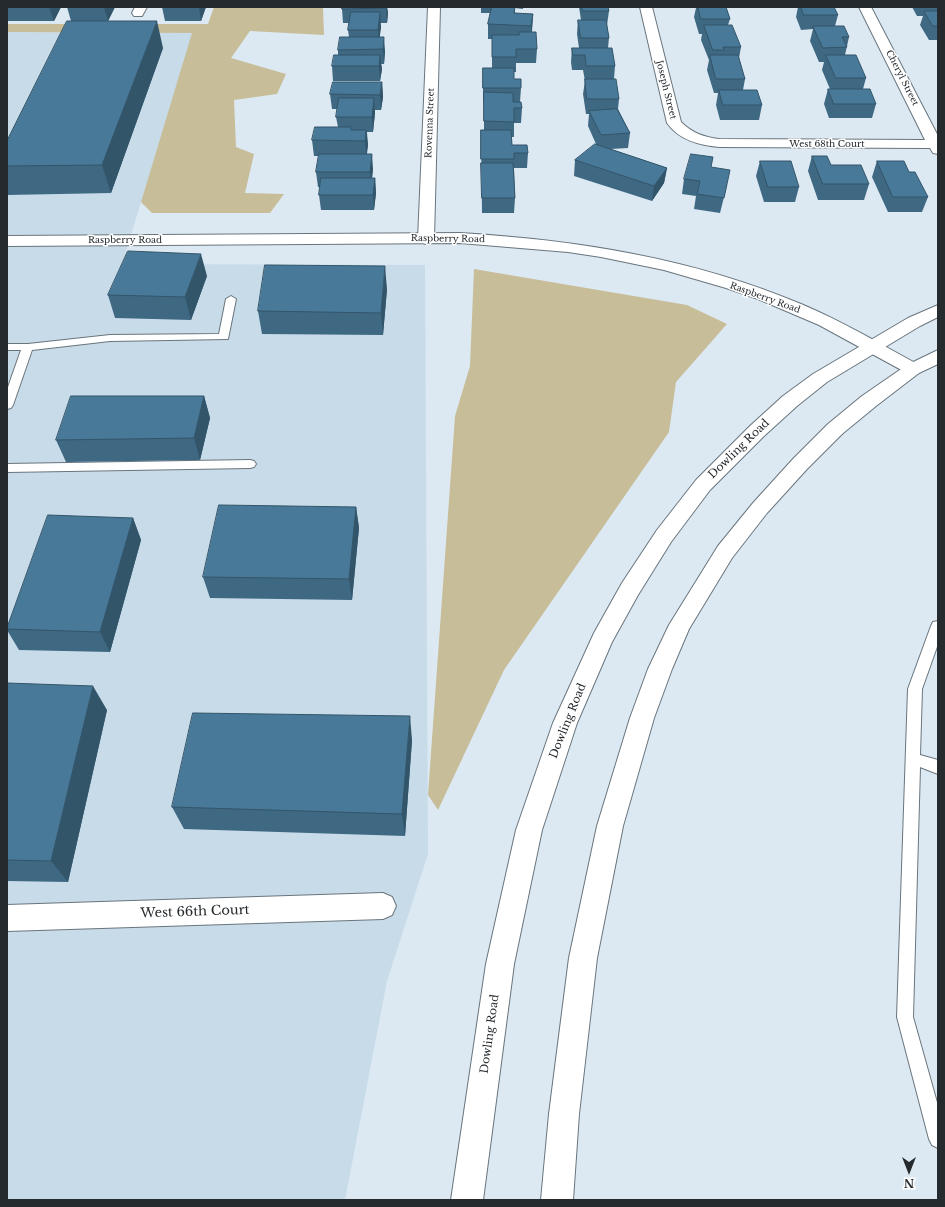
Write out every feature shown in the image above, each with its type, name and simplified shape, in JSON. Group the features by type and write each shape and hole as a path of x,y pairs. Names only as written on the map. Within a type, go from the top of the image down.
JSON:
{"main road":[{"name":"Rovenna Street","path":"426,239 434,7"},
{"name":"Joseph Street","path":"646,7 674,123 680,130 690,136 702,141 719,143"},
{"name":"Cheryl Street","path":"865,7 936,147"},
{"name":"West 68th Court","path":"719,143 936,147"},
{"name":"Raspberry Road","path":"7,241 460,238 534,243 588,250 643,260 701,275 768,297 826,321 913,370"},
{"path":"872,347 914,322 938,310"},
{"name":"Dowling Road","path":"467,1200 500,964 529,830 565,723 602,640 630,589 659,543 703,485 790,401 826,374 872,347"},
{"path":"557,1200 564,1114 583,958 610,826 642,718 660,669 680,625 725,552 760,508 800,464 835,429 869,401 913,370 938,356"},
{"name":"West 66th Court","path":"7,918 383,906"}],"lane":[{"path":"7,347 28,347 110,338 224,337 231,299"},
{"path":"7,405 28,347"},
{"path":"7,468 250,464"},
{"path":"938,626 915,689 905,1017 938,1139"},
{"path":"914,759 938,767"}],"shaded area":[{"path":"214,7 323,7 324,35 250,31 231,58 286,74 277,94 234,100 236,147 254,154 245,193 284,194 270,213 152,213 141,202 192,33 7,32 7,24 208,24"},
{"path":"7,32 193,33 122,264 425,265 428,854 387,981 345,1200 7,1200"},
{"path":"474,269 687,305 727,324 676,382 669,432 504,670 438,810 428,795 455,416 470,366"}],"building":[{"path":"342,7 386,7 386,8 342,9"},
{"path":"492,7 515,7 514,13 533,14 531,26 488,24"},
{"path":"582,7 608,7 609,11 583,11"},
{"path":"698,7 726,7 730,19 701,19"},
{"path":"801,7 834,7 838,15 804,15"},
{"path":"924,11 938,11 938,26 933,26"},
{"path":"351,12 380,12 378,30 348,30"},
{"path":"578,20 606,20 609,38 581,38"},
{"path":"67,21 157,21 102,165 7,166 7,141"},
{"path":"704,25 732,25 741,47 723,47 724,50 713,50"},
{"path":"813,26 844,26 849,37 842,37 847,47 823,48"},
{"path":"519,32 536,32 537,49 516,49 516,57 492,57 492,35 519,35"},
{"path":"340,37 384,37 383,49 338,50"},
{"path":"572,48 612,48 615,66 586,66 585,55 573,55"},
{"path":"334,55 380,55 379,66 332,66"},
{"path":"710,55 738,55 745,79 716,79"},
{"path":"826,55 856,55 866,78 836,78"},
{"path":"483,68 514,68 514,79 521,79 521,88 483,88"},
{"path":"585,79 616,79 619,99 587,99"},
{"path":"333,82 382,82 380,95 330,94"},
{"path":"828,89 870,89 876,104 834,104"},
{"path":"719,90 757,90 762,105 723,105"},
{"path":"484,92 513,93 513,102 521,102 522,108 514,108 514,122 484,121"},
{"path":"339,98 374,98 372,117 336,117"},
{"path":"617,109 630,133 601,135 589,111"},
{"path":"315,127 351,127 351,130 366,130 365,141 312,140"},
{"path":"481,130 511,130 512,145 527,145 528,153 514,153 514,159 481,159"},
{"path":"595,144 667,168 654,186 575,160"},
{"path":"319,154 372,154 370,172 316,172"},
{"path":"691,154 713,157 711,167 730,170 724,198 697,194 700,181 684,179"},
{"path":"812,156 827,156 831,165 861,165 869,184 823,184"},
{"path":"760,161 791,161 799,187 768,187"},
{"path":"877,161 904,161 909,172 915,172 928,197 893,197"},
{"path":"481,163 513,163 515,198 482,198"},
{"path":"321,178 375,178 373,195 319,195"},
{"path":"128,251 201,254 185,297 108,295"},
{"path":"265,265 385,266 381,313 258,311"},
{"path":"71,396 204,396 194,438 56,440"},
{"path":"219,505 356,507 349,579 203,577"},
{"path":"48,515 133,518 100,632 7,629"},
{"path":"7,683 93,686 51,861 7,860"},
{"path":"193,713 410,716 402,814 172,807"}]}
